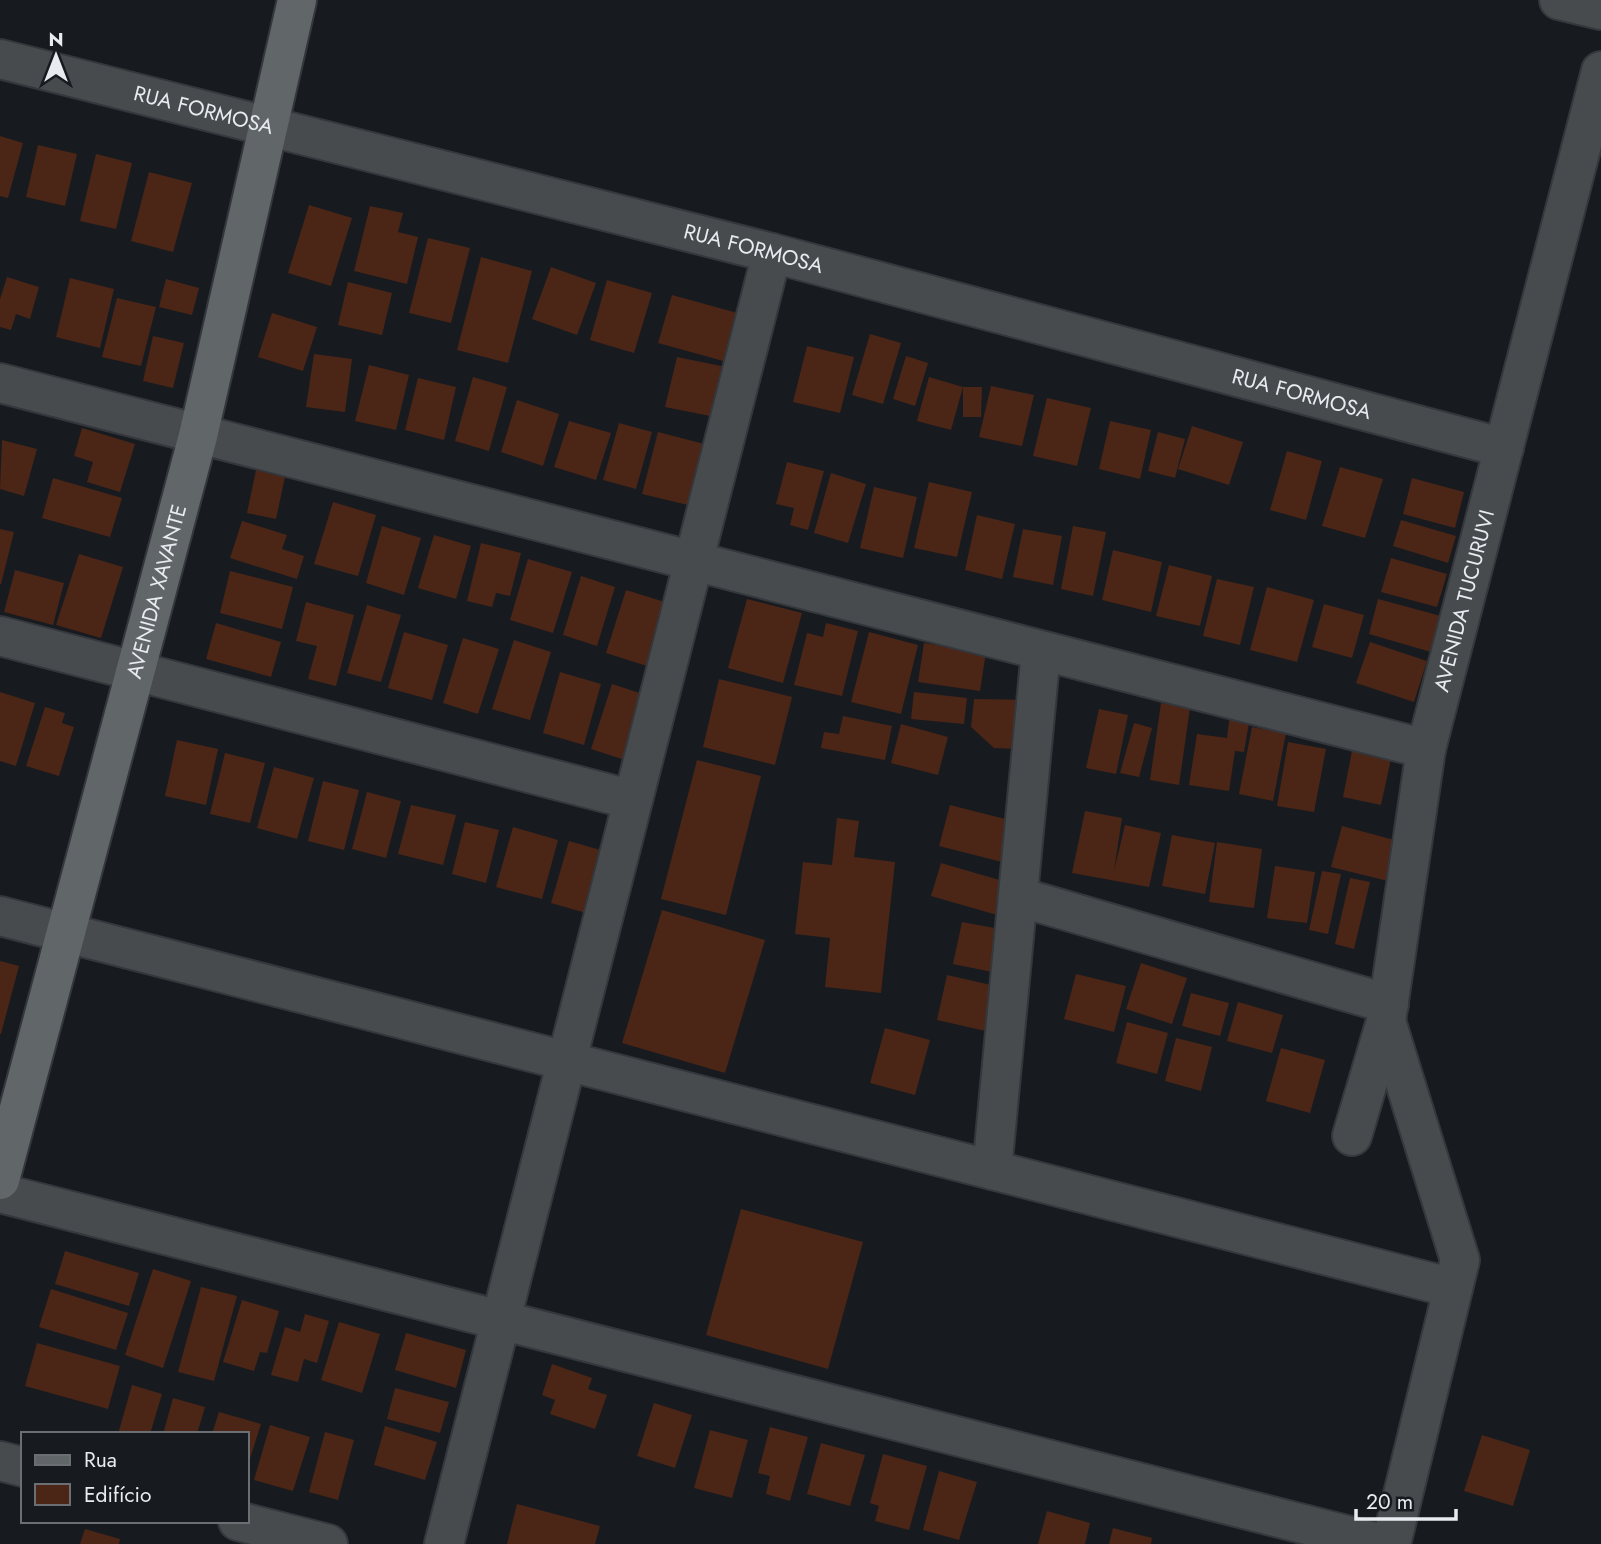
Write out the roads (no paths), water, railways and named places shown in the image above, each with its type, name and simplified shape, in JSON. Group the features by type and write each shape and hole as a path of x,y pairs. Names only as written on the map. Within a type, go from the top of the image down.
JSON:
{"street":[{"name":"AVENIDA XAVANTE","path":"0,1180 132,672 198,436 297,0"},
{"path":"1559,0 1601,10"},
{"name":"RUA FORMOSA","path":"0,59 772,253 1504,448"},
{"name":"AVENIDA TUCURUVI","path":"1352,1136 1387,1012 1426,749 1601,71"},
{"path":"444,1544 772,253"},
{"path":"0,383 198,436 1426,749"},
{"path":"0,636 633,800"},
{"path":"992,1170 1041,651"},
{"path":"1019,897 1387,1012 1460,1260 1391,1544"},
{"path":"0,916 1452,1288"},
{"path":"0,1193 1382,1544"},
{"path":"0,1461 21,1466"},
{"path":"246,1523 328,1544"}]}
